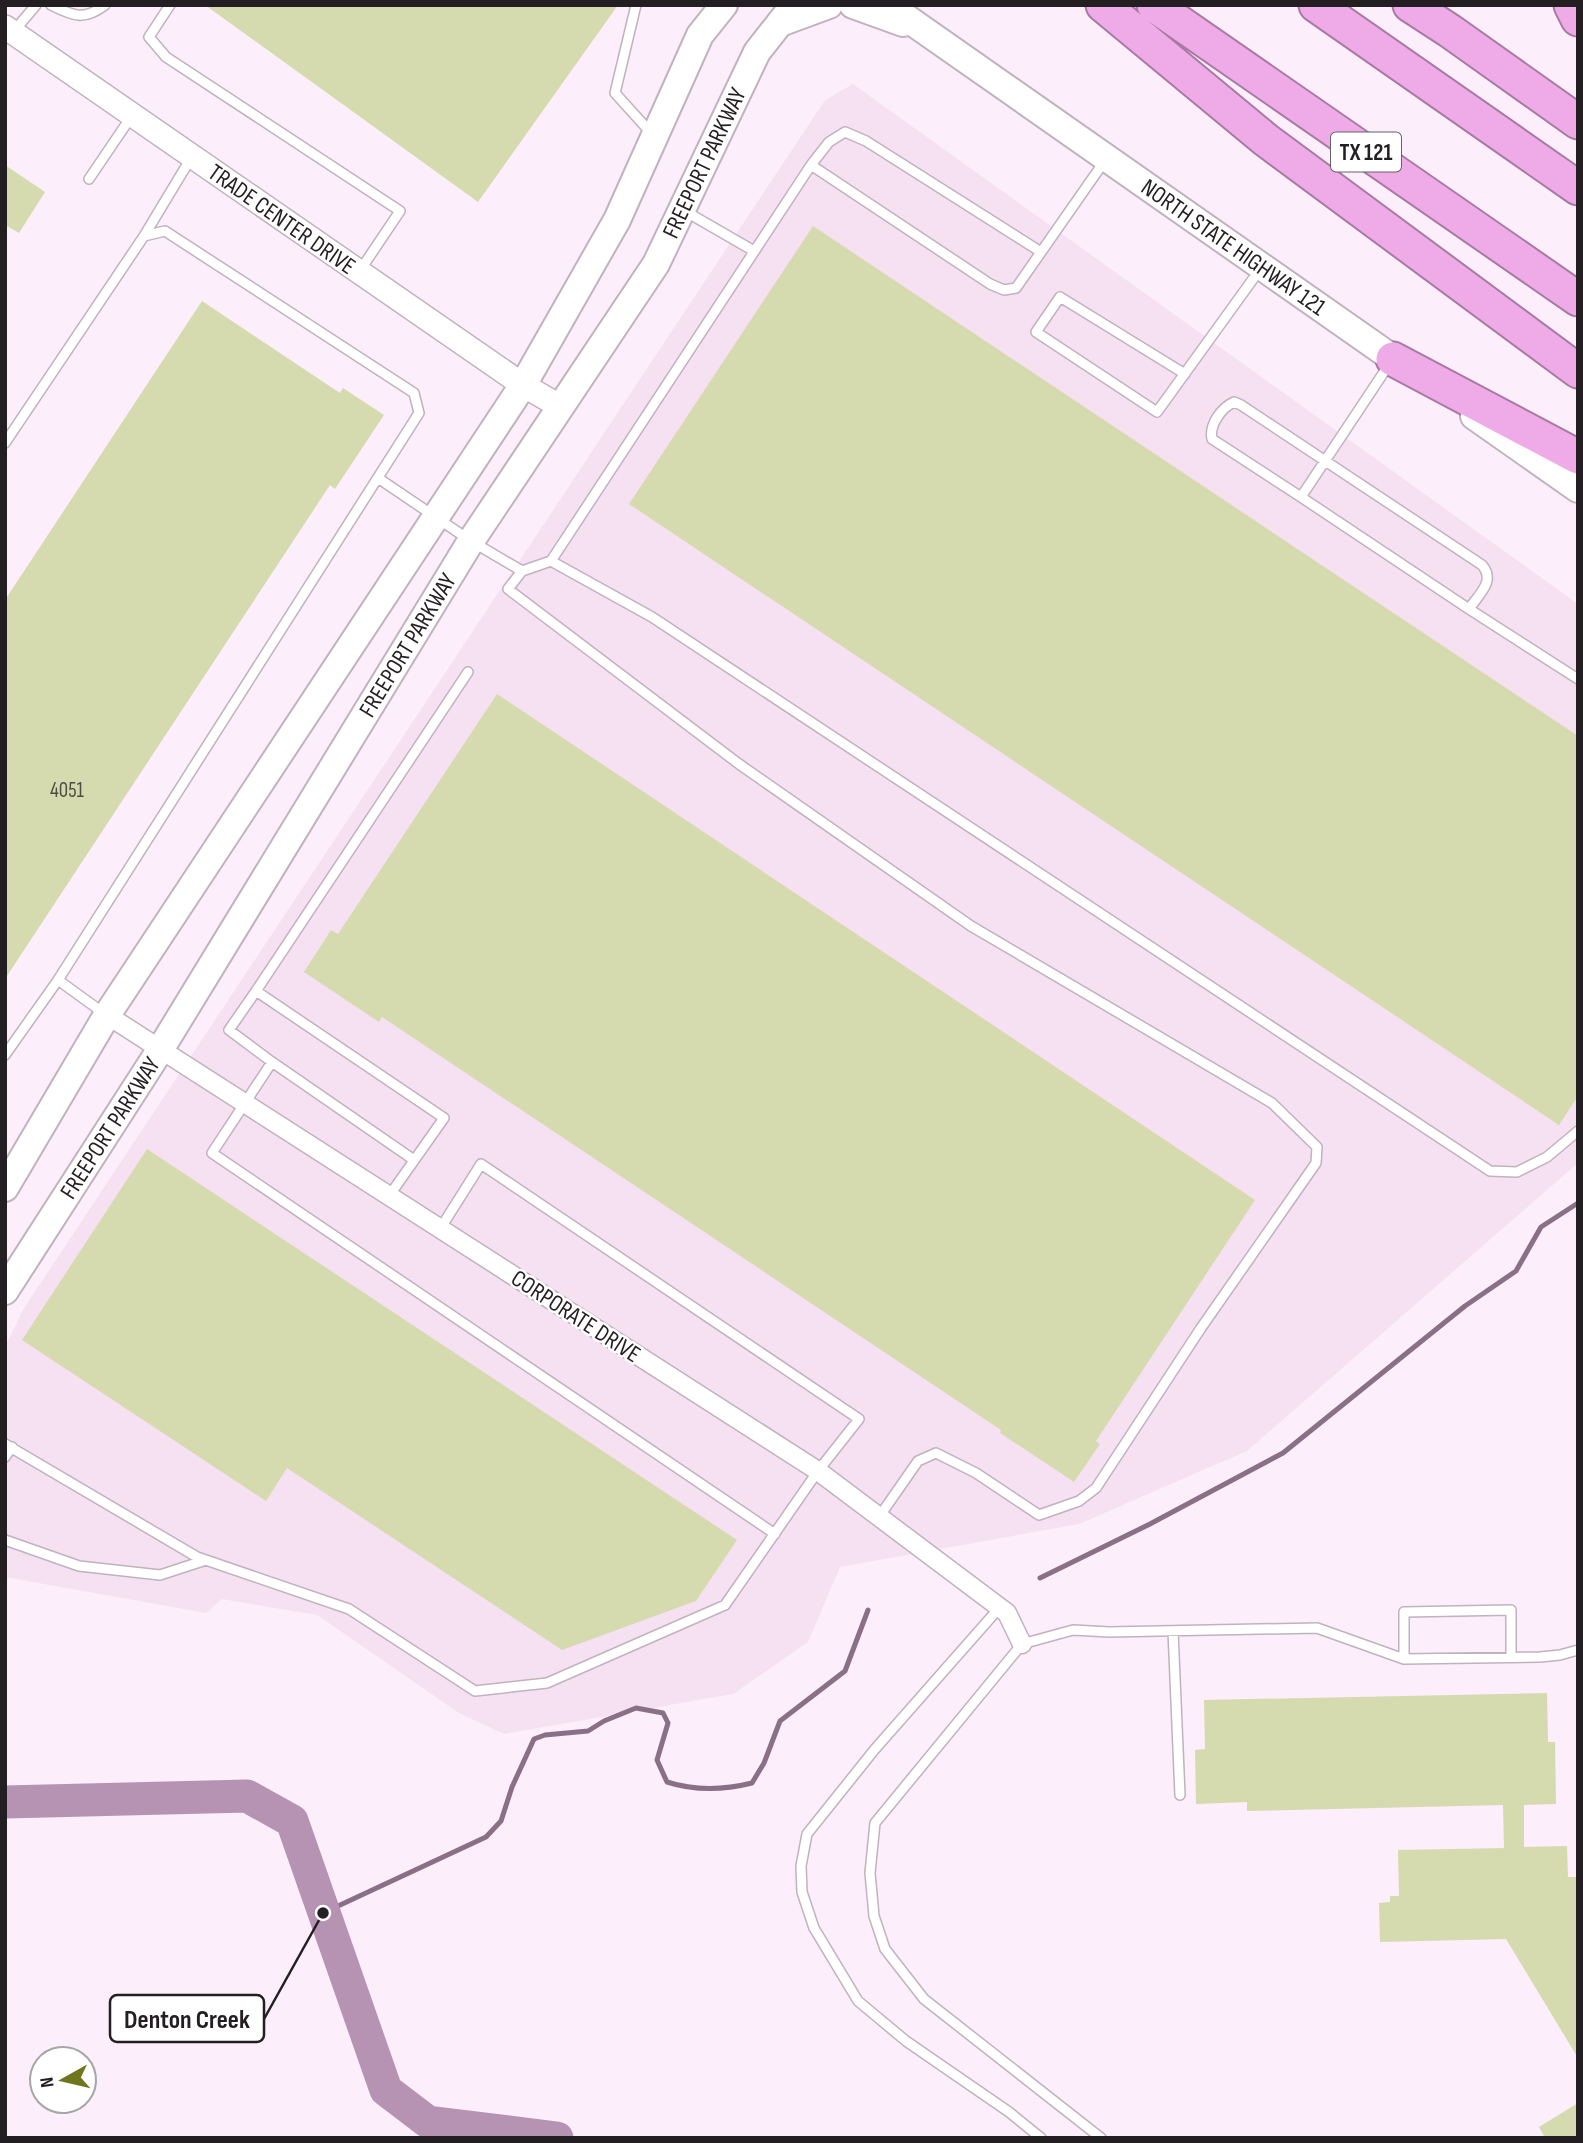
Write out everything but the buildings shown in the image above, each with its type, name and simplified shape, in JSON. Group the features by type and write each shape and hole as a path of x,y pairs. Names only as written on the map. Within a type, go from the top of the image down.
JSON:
{"highway":[{"path":"1103,5 1266,140 1578,371"},
{"name":"TX 121","path":"1154,5 1578,299"},
{"path":"1316,5 1578,188"},
{"path":"1410,5 1578,122"},
{"path":"1571,5 1578,19"},
{"path":"1393,359 1578,457"}],"main road":[{"name":"FREEPORT PARKWAY","path":"5,1188 107,1015 523,385 617,220 700,35 724,5"},
{"path":"787,14 829,5"},
{"path":"853,5 931,34"},
{"name":"NORTH STATE HIGHWAY 121","path":"888,5 1578,489"},
{"path":"909,5 931,34"},
{"name":"FREEPORT PARKWAY","path":"7,1283 160,1050 471,541 656,264 757,52 787,14"}],"street":[{"name":"TRADE CENTER DRIVE","path":"9,30 523,385 561,407"},
{"name":"CORPORATE DRIVE","path":"107,1015 818,1471 1000,1607 1007,1613 1022,1644"}],"lane":[{"path":"9,30 36,5"},
{"path":"51,5 73,16 93,14 105,5"},
{"path":"170,5 149,37 166,57 400,211 359,272"},
{"path":"636,5 615,93 653,136"},
{"path":"89,179 132,115"},
{"path":"879,1517 918,1461 936,1453 976,1473 1038,1515 1079,1501 1096,1488 1201,1328 1315,1163 1317,1147 1272,1102 971,926 738,764 508,589 522,571 551,561 811,166 830,142 845,132 866,141 1041,252"},
{"path":"5,443 145,236 192,156"},
{"path":"811,166 990,284 1004,290 1016,288 1107,158"},
{"path":"682,210 754,251"},
{"path":"5,1055 58,980 419,413 414,393 164,231 145,236"},
{"path":"1185,374 1060,297 1036,332 1157,412 1185,374 1262,267"},
{"path":"1300,497 1393,359"},
{"path":"1469,609 1489,581 1488,573 1482,565 1241,405 1234,402 1227,405 1210,430 1212,439 1469,609 1576,674"},
{"path":"378,478 471,541 522,571"},
{"path":"551,561 652,617 1490,1171 1517,1172 1547,1157 1578,1131"},
{"path":"414,1160 229,1030 468,672"},
{"path":"58,980 107,1015"},
{"path":"257,991 444,1118 389,1196"},
{"path":"272,1062 212,1153 775,1534"},
{"path":"5,1457 8,1445 197,1557 349,1609 475,1691 547,1683 726,1605 818,1471 859,1419 481,1164 440,1229"},
{"path":"5,1541 79,1566 160,1575 206,1560"},
{"path":"1000,1607 875,1749 807,1834 802,1866 802,1892 814,1928 858,2001 905,2042 1009,2112 1041,2138"},
{"path":"1404,1659 1404,1612 1511,1610 1511,1656"},
{"path":"1101,2138 924,1999 885,1949 874,1916 870,1873 875,1823 1022,1644 1073,1630 1317,1628 1404,1659 1540,1657 1578,1650"},
{"path":"1173,1631 1180,1795"}],"shaded area":[{"path":"853,84 1578,604 1578,1163 1247,1451 1079,1524 840,1567 808,1642 733,1694 504,1734 459,1713 317,1615 222,1599 206,1613 5,1577 5,1347 24,1308 825,100"}],"waterway":[{"path":"1040,1578 1150,1524 1283,1453 1465,1306 1516,1271 1541,1227 1578,1203"},
{"path":"323,1913 486,1837 501,1821 512,1787 534,1739 545,1735 588,1731 604,1721 636,1708 663,1713 668,1723 657,1760 667,1782 710,1788 752,1783 764,1763 780,1721 845,1671 868,1610"},
{"path":"5,1802 247,1796 292,1821 386,2090 428,2122 557,2138"}],"place":[{"name":"Denton Creek","path":"323,1913"}]}
